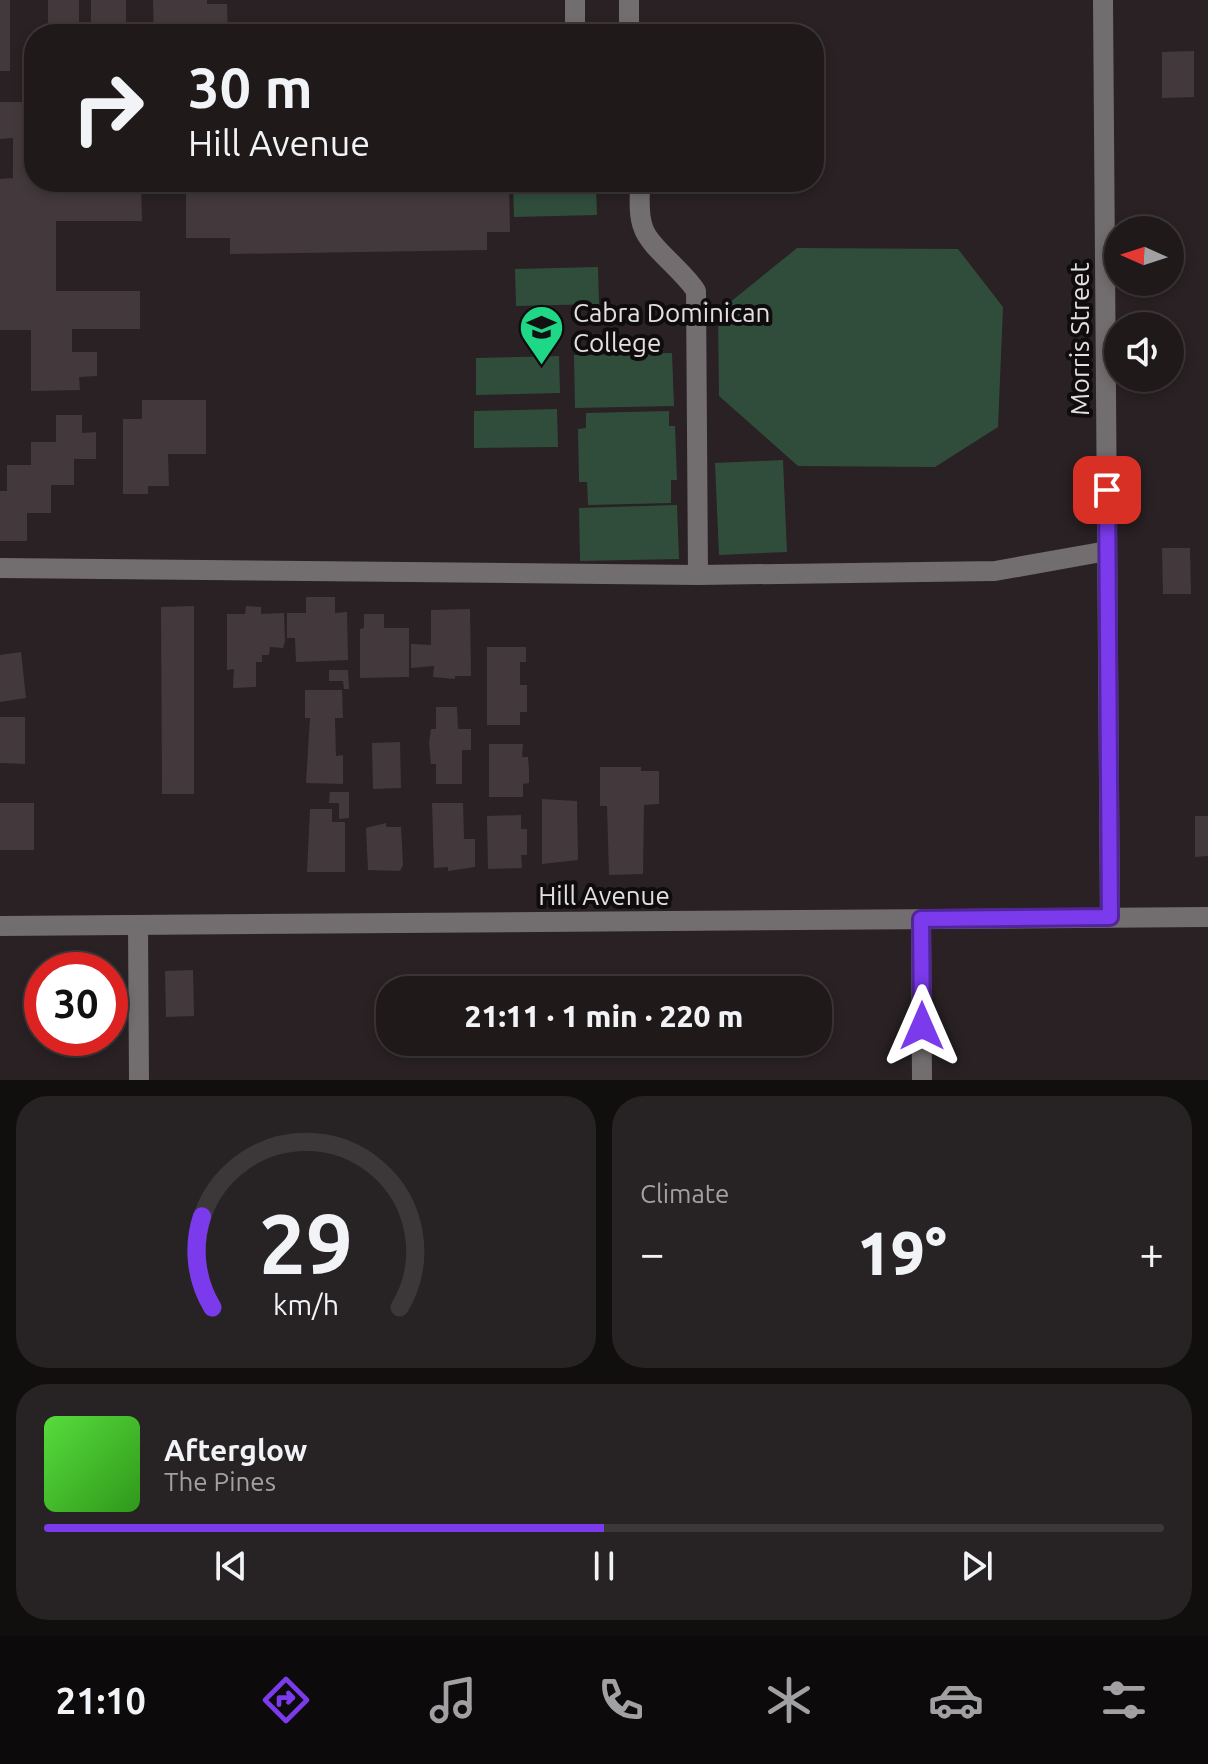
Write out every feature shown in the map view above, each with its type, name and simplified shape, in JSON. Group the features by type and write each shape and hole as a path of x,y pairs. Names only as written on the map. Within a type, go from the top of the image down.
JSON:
{"street":[{"path":"575,0 575,24"},
{"path":"629,0 629,24"},
{"name":"Morris Street","path":"1103,0 1110,917"},
{"path":"640,192 642,227 653,244 684,272 696,291 698,575"},
{"path":"0,568 698,575 995,571 1107,551"},
{"name":"Hill Avenue","path":"0,926 1208,917"},
{"path":"921,919 922,1080"},
{"path":"138,925 139,1080"}],"green space":[{"path":"513,192 596,192 597,215 514,217"},
{"path":"797,248 958,249 1003,307 998,427 935,467 798,466 719,396 718,312"},
{"path":"598,267 599,304 516,306 515,269"},
{"path":"672,353 674,406 575,408 574,355"},
{"path":"559,356 560,393 476,395 476,358"},
{"path":"557,409 558,447 474,448 474,411"},
{"path":"669,411 669,426 675,426 677,480 671,480 671,503 588,505 587,482 579,482 578,429 586,428 586,413"},
{"path":"783,460 787,552 719,555 715,463"},
{"path":"677,505 679,559 580,561 579,508"}],"building":[{"path":"0,0 10,0 10,71 0,71"},
{"path":"48,0 79,0 79,24 48,24"},
{"path":"91,0 126,0 126,24 91,24"},
{"path":"153,0 207,0 207,4 227,4 228,24 154,24"},
{"path":"1194,51 1194,97 1162,98 1162,52"},
{"path":"0,102 24,102 24,192 141,192 142,221 56,221 56,291 140,291 140,329 72,329 72,352 97,352 97,376 79,377 80,390 31,391 31,330 0,330 0,179 13,178 13,138 0,139"},
{"path":"509,192 510,232 487,232 487,250 230,254 230,238 186,238 186,193"},
{"path":"142,400 206,400 206,454 168,454 169,486 148,486 148,494 123,494 123,419 142,419"},
{"path":"56,415 82,415 82,433 96,432 96,459 74,459 74,485 51,485 51,513 27,513 27,541 0,541 0,491 7,491 7,465 31,465 31,442 56,442"},
{"path":"1162,548 1190,548 1191,594 1163,594"},
{"path":"306,597 335,597 335,613 347,612 348,660 296,662 295,638 287,638 287,613 306,613"},
{"path":"194,606 194,794 162,794 161,607"},
{"path":"246,606 261,607 261,614 284,613 285,641 283,648 270,647 269,655 262,655 262,662 256,662 256,687 233,688 234,669 227,670 227,614 245,614"},
{"path":"470,609 471,676 455,676 455,679 433,677 434,666 411,668 411,644 431,645 431,610"},
{"path":"364,614 384,614 384,628 409,628 409,677 360,678 360,629 364,628"},
{"path":"487,647 526,647 526,662 520,662 520,685 527,685 527,712 520,712 520,725 487,725"},
{"path":"21,652 26,698 0,702 0,655"},
{"path":"329,670 348,670 349,689 344,689 343,681 329,681"},
{"path":"305,690 342,690 343,718 335,718 336,756 343,755 343,784 306,783 310,718 305,718"},
{"path":"436,707 457,707 458,729 471,729 471,750 462,750 462,784 436,784 436,764 431,764 429,743 431,729 436,729"},
{"path":"0,717 25,717 25,764 0,763"},
{"path":"400,742 401,788 373,789 372,743"},
{"path":"489,744 523,744 522,757 528,757 529,783 523,784 523,797 489,797"},
{"path":"600,767 641,767 641,771 659,771 659,804 644,805 643,874 609,875 607,806 600,806"},
{"path":"330,792 349,792 349,818 339,819 339,803 329,803"},
{"path":"542,799 577,801 578,860 542,864"},
{"path":"0,803 34,803 34,850 0,850"},
{"path":"432,803 463,803 464,839 475,839 475,867 448,871 448,867 434,868"},
{"path":"310,809 332,809 332,822 345,822 345,872 307,872"},
{"path":"521,815 521,829 527,829 527,855 521,855 522,868 488,869 487,816"},
{"path":"1195,816 1208,816 1208,856 1195,857"},
{"path":"386,823 386,827 401,827 403,865 400,871 368,870 366,828"},
{"path":"193,970 194,1016 166,1017 165,971"}],"place":[{"name":"Cabra Dominican College","path":"542,367"}],"route":[{"path":"922,1026 921,919 1110,917 1107,490"}]}
